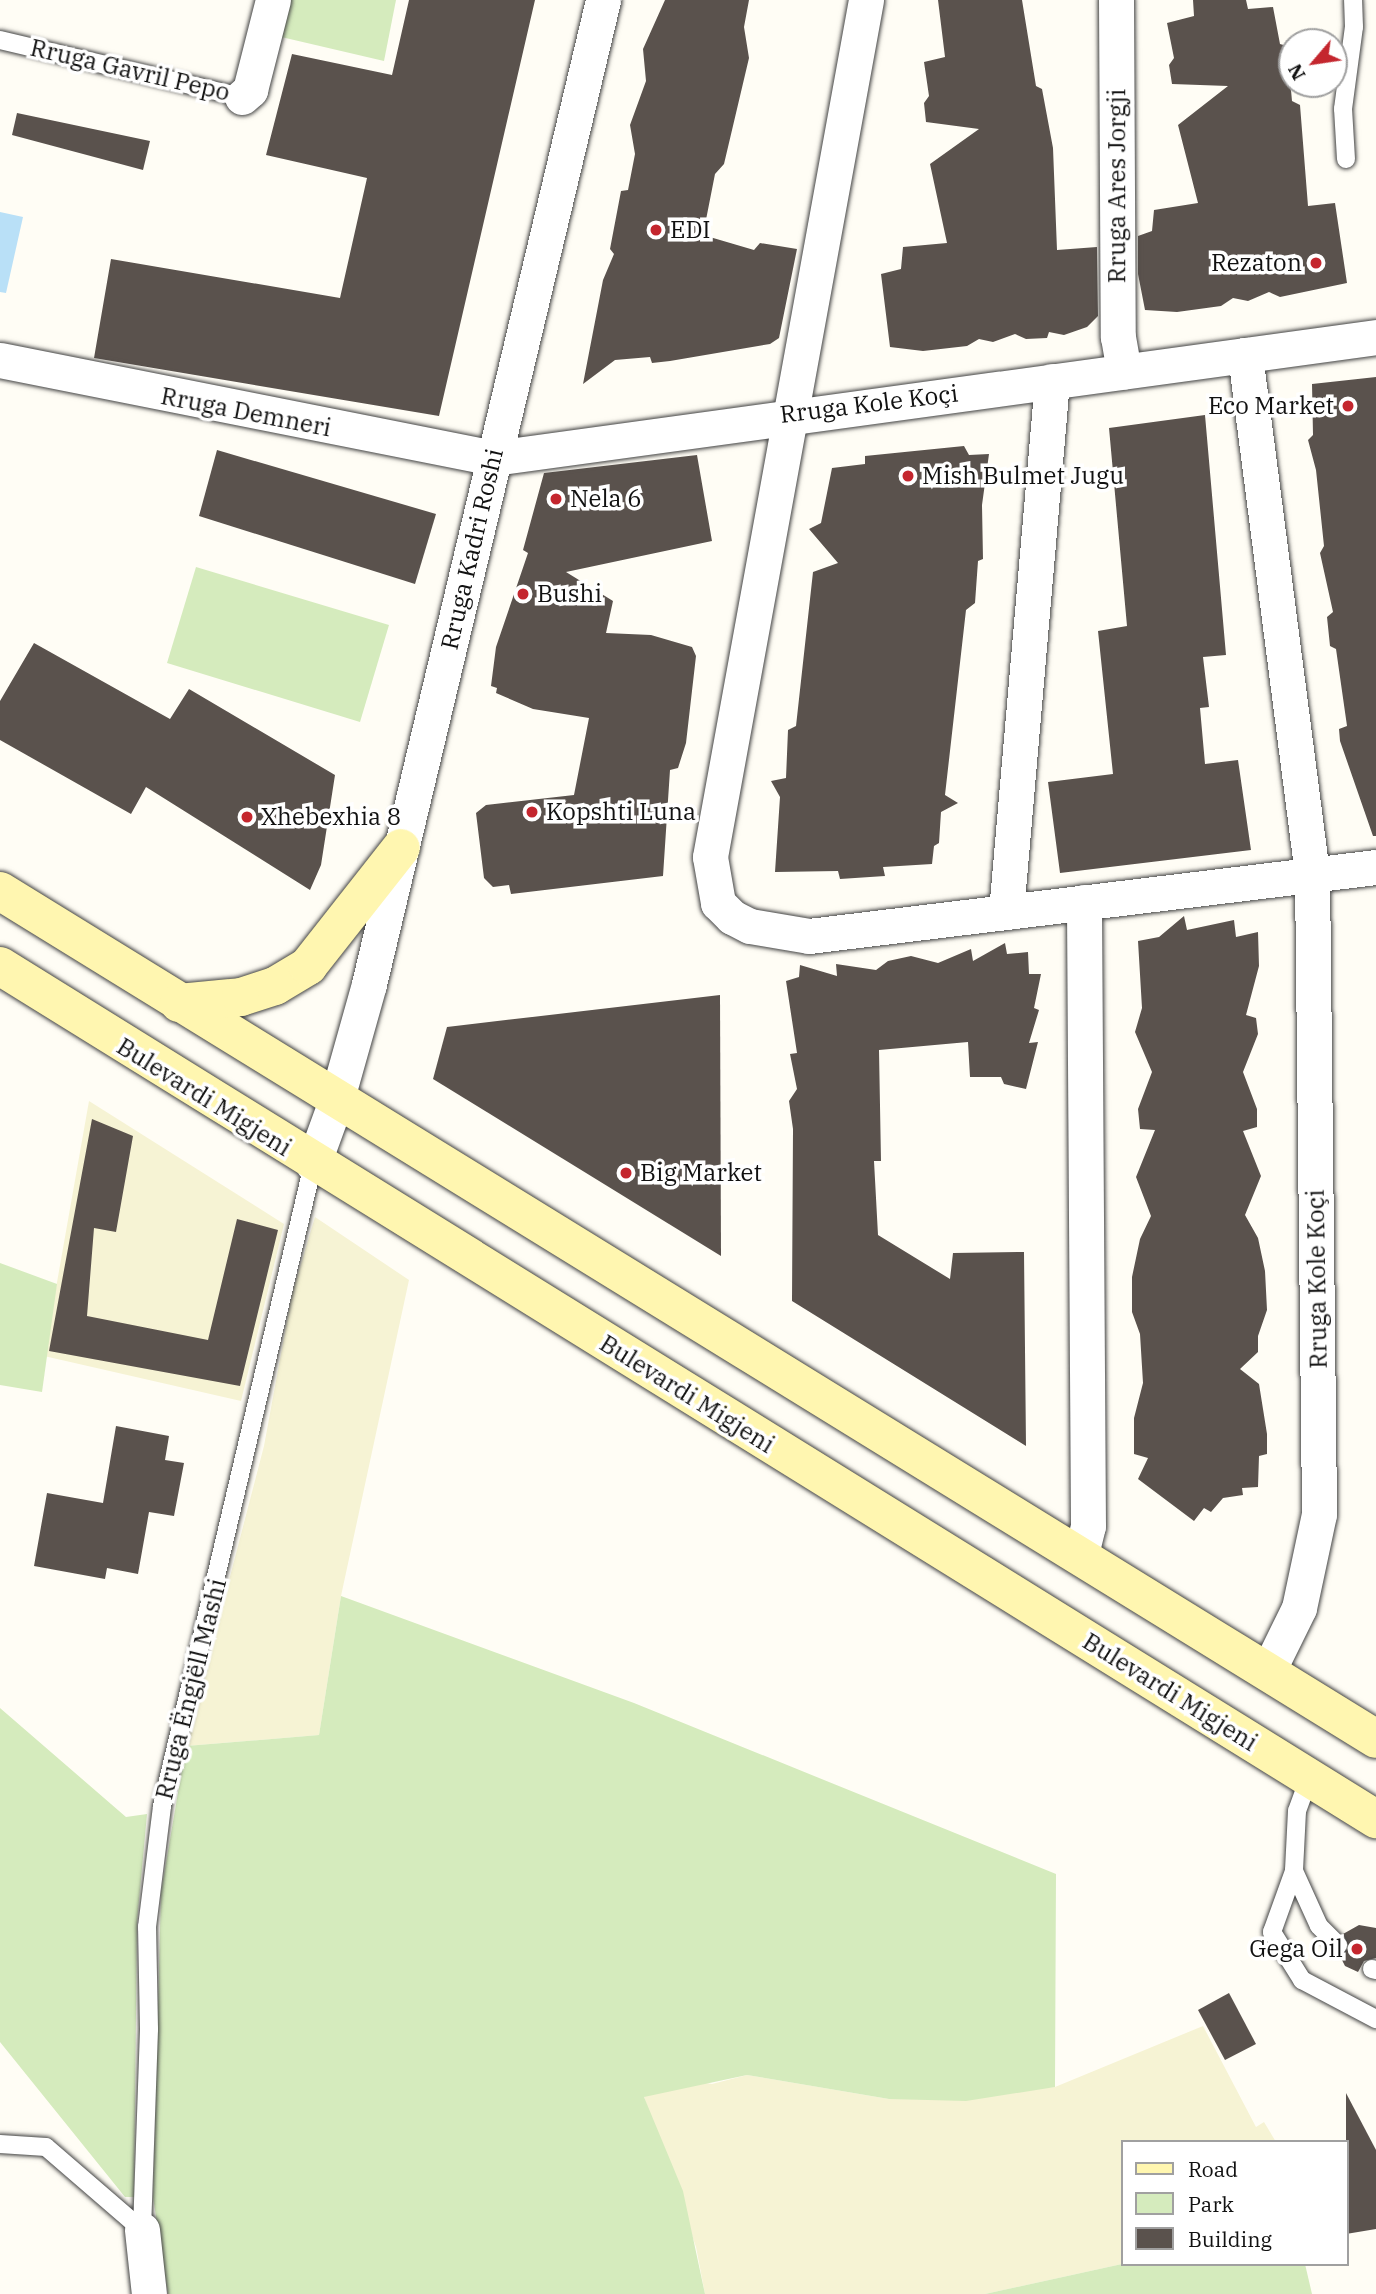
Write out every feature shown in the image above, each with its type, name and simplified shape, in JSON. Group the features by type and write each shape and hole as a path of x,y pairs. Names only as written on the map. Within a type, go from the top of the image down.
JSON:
{"main road":[{"path":"179,1003 242,997 275,986 308,966 401,848"},
{"path":"0,891 1081,1554 1376,1739"},
{"name":"Bulevardi Migjeni","path":"0,966 313,1164 1376,1819"}],"street":[{"name":"Rruga Gavril Pepo","path":"242,97 250,90 273,0"},
{"name":"Rruga Kadri Roshi","path":"337,1098 401,848 603,0"},
{"path":"866,0 710,857 718,903 732,918 750,926 809,936 1376,867"},
{"name":"Rruga Ares Jorgji","path":"1116,0 1118,324 1124,371"},
{"name":"Rruga Kole Koçi","path":"494,458 792,414 1376,337"},
{"name":"Rruga Kole Koçi","path":"1245,355 1312,874 1319,1514 1299,1608 1267,1673"},
{"name":"Rruga Demneri","path":"0,360 494,458"},
{"path":"1006,912 1052,381"},
{"path":"1081,1554 1088,1526 1084,902"},
{"name":"Rruga Ëngjëll Mashi","path":"313,1164 337,1098"},
{"name":"Rruga Ëngjëll Mashi","path":"142,2231 149,2294"}],"lane":[{"path":"1346,159 1343,109 1354,27 1353,0"},
{"name":"Rruga Gavril Pepo","path":"0,40 242,97"},
{"name":"Rruga Ëngjëll Mashi","path":"142,2231 149,2029 147,1927 162,1807 313,1164"},
{"path":"1309,1778 1297,1811 1294,1871 1272,1933 1302,1980 1376,2019"},
{"path":"1294,1871 1318,1926 1338,1945"},
{"path":"0,2144 46,2147 142,2231"}],"shaded area":[{"path":"89,1101 284,1224 241,1401 44,1356"},
{"path":"315,1217 409,1280 341,1596 319,1735 186,1746 264,1446 292,1294"},
{"path":"1203,2026 1256,2127 1264,2122 1275,2140 1120,2140 1120,2264 985,2294 705,2294 696,2247 644,2097 667,2077 712,2084 747,2075 889,2099 1055,2087"}],"green space":[{"path":"286,0 396,0 384,61 277,36"},
{"path":"196,567 389,625 360,722 167,663"},
{"path":"0,1263 57,1284 42,1392 0,1385"},
{"path":"341,1596 634,1703 1056,1874 1055,2087 966,2101 889,2099 747,2075 644,2097 683,2191 705,2294 168,2294 153,2197 161,1892 186,1746 319,1735"},
{"path":"0,1708 126,1817 147,1814 137,1922 134,2197 125,2197 0,2042"},
{"path":"1120,2264 1305,2266 1312,2294 985,2294"}],"water":[{"path":"0,212 23,217 6,293 0,292"}],"building":[{"path":"409,0 535,0 439,416 94,358 111,259 340,298 367,178 266,155 292,54 392,75"},
{"path":"665,0 749,0 744,27 749,58 724,164 715,174 703,235 754,250 760,243 797,249 779,338 770,344 670,361 652,363 650,357 615,360 583,384 603,280 614,254 610,249 621,191 628,190 635,154 630,125 646,81 643,49"},
{"path":"938,0 1022,0 1036,86 1042,89 1053,148 1057,250 1097,247 1098,316 1087,327 1064,335 1049,332 1047,338 1026,339 1015,334 993,342 979,339 967,346 923,351 890,347 881,274 901,269 903,247 947,243 930,164 979,129 926,122 924,103 929,96 924,62 945,57"},
{"path":"1193,0 1246,0 1248,9 1273,7 1278,33 1278,98 1292,98 1292,101 1300,105 1308,206 1335,203 1347,283 1280,297 1269,292 1248,301 1233,298 1221,306 1177,312 1145,310 1138,274 1138,236 1152,231 1154,210 1198,203 1178,125 1228,86 1172,84 1169,65 1174,58 1167,23 1194,16"},
{"path":"17,113 150,141 143,170 12,135"},
{"path":"1376,377 1376,836 1373,836 1340,741 1339,729 1347,726 1336,649 1330,646 1327,617 1333,612 1320,553 1324,546 1316,470 1308,440 1313,435 1312,384"},
{"path":"1205,415 1226,655 1203,657 1209,707 1200,708 1205,764 1238,760 1251,850 1060,873 1048,782 1113,774 1098,631 1127,626 1109,428"},
{"path":"964,446 969,455 989,454 982,505 983,559 978,561 975,603 966,610 945,795 958,803 941,812 939,843 934,846 932,864 883,867 885,876 840,879 838,871 775,872 780,797 771,781 786,778 788,730 796,726 813,572 838,563 809,529 821,523 832,468 865,464 865,456"},
{"path":"217,450 436,514 415,584 199,516"},
{"path":"697,455 712,541 566,572 613,601 606,633 651,635 692,647 696,656 686,743 678,768 670,770 663,876 511,894 509,885 493,887 484,878 476,813 486,805 574,795 589,718 533,709 496,693 497,688 491,686 496,647 528,553 523,550 544,473"},
{"path":"34,643 170,719 189,689 335,775 321,865 310,890 146,787 131,814 0,740 0,701"},
{"path":"1184,916 1187,930 1234,920 1236,937 1258,932 1259,966 1246,1015 1256,1018 1258,1034 1243,1072 1257,1109 1257,1127 1243,1131 1261,1176 1245,1215 1258,1238 1265,1271 1267,1310 1258,1336 1258,1352 1240,1369 1259,1384 1267,1434 1267,1454 1259,1456 1258,1487 1242,1488 1243,1495 1223,1498 1211,1512 1204,1508 1194,1521 1138,1479 1148,1458 1134,1454 1134,1418 1143,1383 1140,1334 1132,1312 1132,1277 1140,1239 1151,1216 1136,1177 1155,1130 1140,1129 1138,1109 1152,1072 1135,1032 1142,1008 1138,941 1159,937"},
{"path":"1005,943 1007,954 1028,952 1029,974 1041,974 1034,1008 1039,1010 1029,1043 1038,1042 1026,1089 1004,1084 1001,1077 970,1077 968,1042 879,1050 881,1161 874,1161 878,1235 950,1279 953,1253 1024,1252 1026,1446 792,1301 793,1129 789,1101 797,1089 790,1054 797,1053 786,981 799,977 800,965 837,976 836,964 876,970 888,961 911,956 938,963 971,949 973,961"},
{"path":"720,995 721,1256 433,1079 447,1027"},
{"path":"92,1119 133,1136 116,1232 94,1228 87,1316 208,1340 237,1219 278,1230 240,1386 49,1351"},
{"path":"116,1426 169,1436 165,1460 184,1463 174,1516 149,1512 138,1574 107,1568 105,1579 34,1566 47,1493 103,1503"},
{"name":"Gega Oil","path":"1359,1925 1376,1928 1376,1958 1364,1961 1358,1972 1345,1966 1340,1956 1349,1947 1343,1934"},
{"path":"1229,1993 1256,2044 1225,2060 1198,2010"},
{"path":"1346,2093 1376,2150 1376,2229 1348,2234"}],"place":[{"name":"EDI","path":"656,230"},
{"name":"Rezaton","path":"1316,263"},
{"name":"Eco Market","path":"1348,406"},
{"name":"Mish Bulmet Jugu","path":"908,476"},
{"name":"Nela 6","path":"556,499"},
{"name":"Bushi","path":"523,594"},
{"name":"Kopshti Luna","path":"532,812"},
{"name":"Xhebexhia 8","path":"247,817"},
{"name":"Big Market","path":"626,1173"},
{"name":"Gega Oil","path":"1357,1949"}]}
